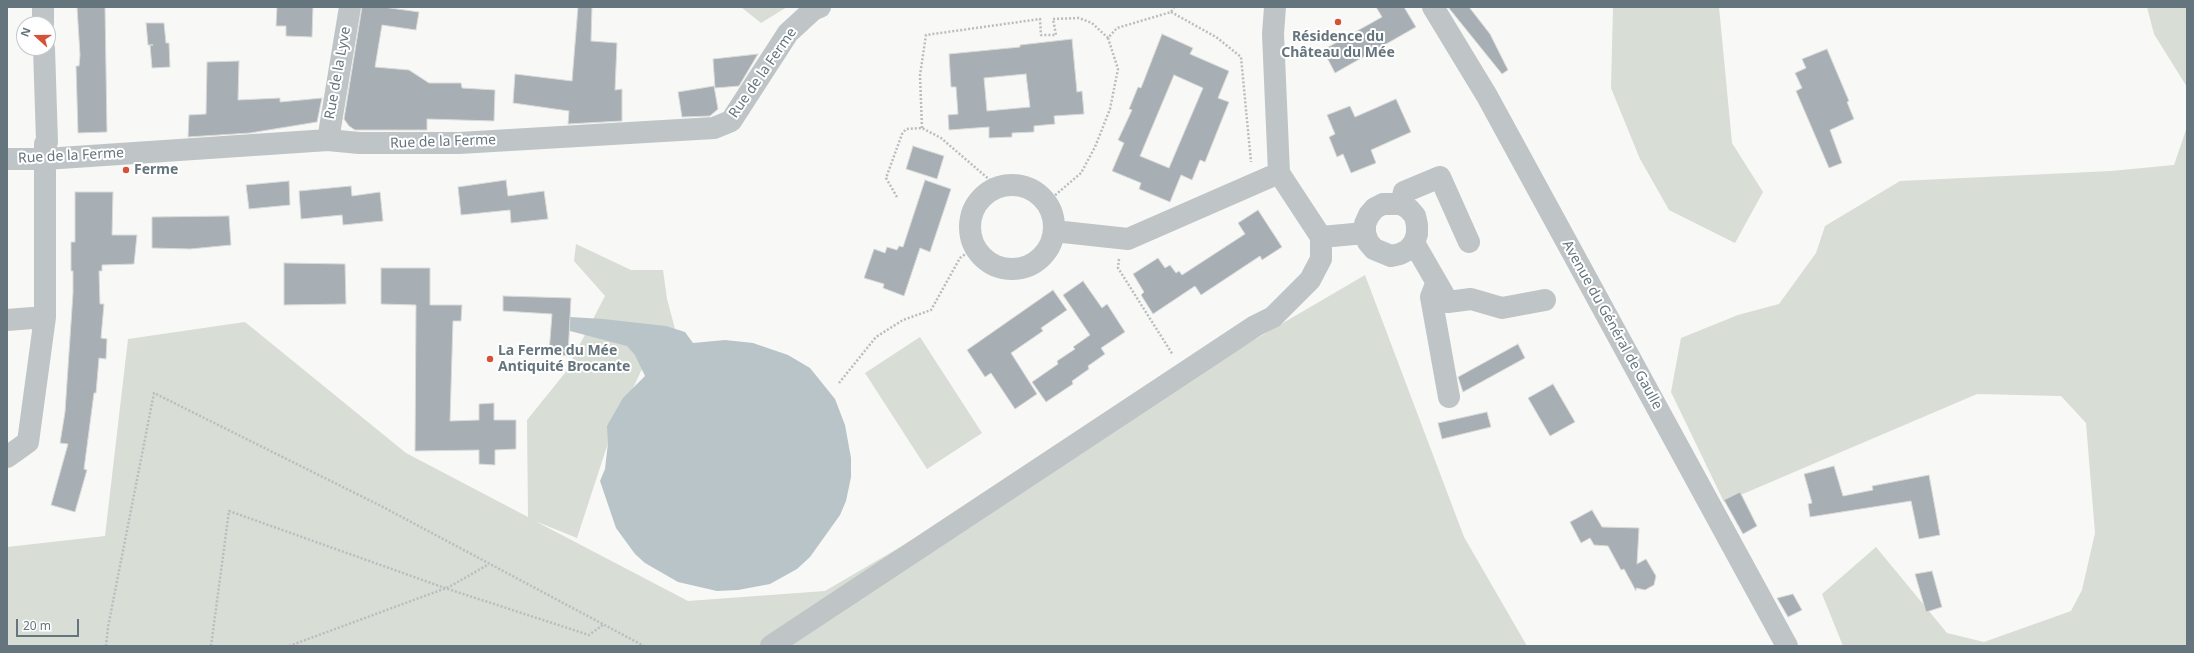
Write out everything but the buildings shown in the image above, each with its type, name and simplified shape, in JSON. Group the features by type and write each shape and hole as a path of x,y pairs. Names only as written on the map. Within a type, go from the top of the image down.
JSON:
{"street":[{"name":"Rue de la Lyve","path":"328,140 350,7"},
{"name":"Rue de la Ferme","path":"7,159 45,159 328,140 359,144 459,143 714,128 731,122 788,32 813,10 820,7"},
{"path":"771,646 1256,326 1273,317 1310,280 1321,259 1321,237 1279,173 1273,34 1275,7"},
{"name":"Avenue du Général de Gaulle","path":"1433,7 1487,96 1786,646"},
{"path":"7,457 28,442 45,316 45,144 47,142 44,56"},
{"path":"1054,231 1128,239 1279,173"},
{"path":"1401,204 1404,192 1440,178 1470,242"},
{"path":"1010,185 1022,186 1033,190 1046,203 1054,219 1054,231 1052,242 1046,253 1037,261 1026,267 1014,269 1002,268 991,264 975,247 970,235 970,223 973,212 979,201 998,187 1010,185"},
{"path":"1383,204 1401,204 1409,209 1415,216 1417,234 1414,243 1404,252 1391,256 1374,249 1368,242 1365,233 1365,224 1369,215 1375,208 1383,204"},
{"path":"1321,237 1365,233"},
{"path":"1414,243 1436,284 1448,302 1470,299 1502,308 1545,300"},
{"path":"1436,284 1432,296 1449,397"},
{"path":"7,320 45,316"}],"path":[{"path":"1108,38 1118,28 1171,12 1174,7"},
{"path":"1171,12 1216,37 1241,57 1252,158 1248,186"},
{"path":"922,128 920,75 926,35 1040,19 1041,35 1056,35 1053,19 1079,18 1092,23 1108,38 1118,69 1110,109 1095,147 1081,173 1046,203"},
{"path":"897,197 886,178 902,134 906,130 922,128 941,138 998,187"},
{"path":"1120,238 1118,268 1185,374"},
{"path":"839,382 876,337 903,320 931,310 960,258 975,247"},
{"path":"106,646 108,627 154,393 370,500 644,646"},
{"path":"211,646 229,511 445,588 589,635 604,624"},
{"path":"289,646 445,588 490,564"}],"shaded area":[{"path":"741,7 787,7 761,23"},
{"path":"1613,7 1719,7 1732,143 1763,192 1735,243 1669,210 1640,159 1611,88"},
{"path":"2147,7 2187,7 2187,87 2154,34"},
{"path":"2187,127 2187,646 1843,646 1822,594 1876,547 1947,633 1984,642 2071,611 2082,590 2095,533 2086,423 2061,396 1977,394 1724,502 1671,392 1681,338 1738,315 1779,304 1816,253 1825,226 1900,181 2111,171 2174,165"},
{"path":"576,244 631,270 663,270 667,299 675,329 641,371 610,437 577,538 535,521 688,601 825,591 1365,275 1464,537 1527,646 7,646 7,547 105,536 128,339 245,322 406,453 528,517 527,420 565,373 605,296 574,261"},
{"path":"570,317 666,326 685,332 693,343 725,340 753,343 788,355 810,368 835,399 845,425 851,458 851,477 846,501 840,515 810,557 797,569 770,584 738,590 717,591 678,582 645,563 635,554 616,528 600,481 605,469 608,443 607,426 623,398 645,376 635,355 627,346 570,331"},
{"path":"920,337 982,433 927,469 865,373"}],"place":[{"name":"Résidence du Château du Mée","path":"1338,22"},
{"name":"Ferme","path":"126,170"},
{"name":"La Ferme du Mée Antiquité Brocante","path":"490,359"}]}
